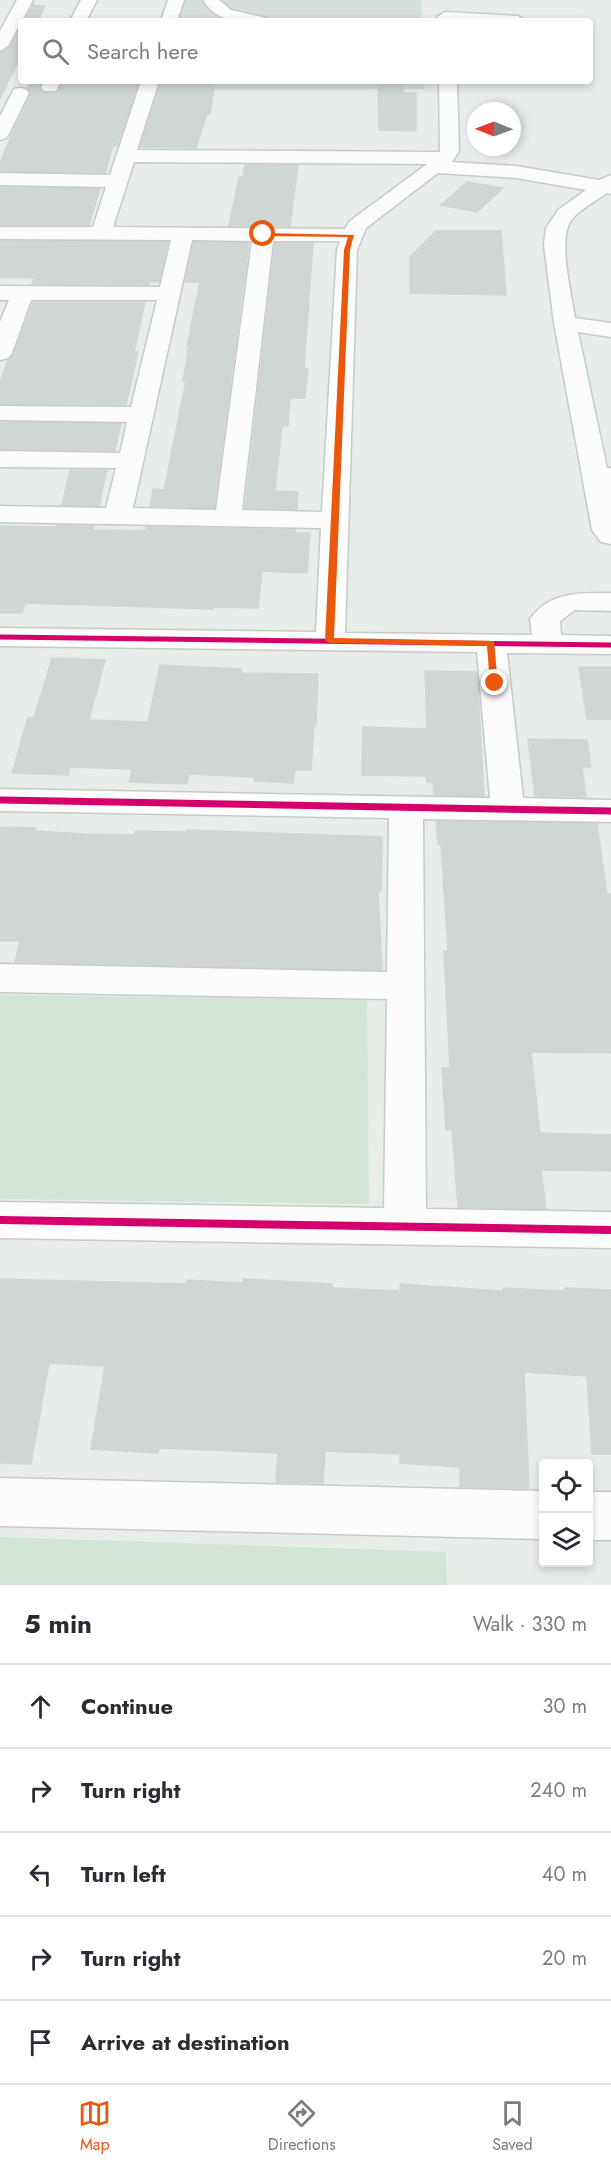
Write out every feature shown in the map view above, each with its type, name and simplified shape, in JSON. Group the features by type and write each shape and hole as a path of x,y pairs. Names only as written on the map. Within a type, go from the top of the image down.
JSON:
{"street":[{"path":"0,46 25,0"},
{"path":"80,18 89,0"},
{"path":"170,18 176,0"},
{"path":"211,0 212,4 222,12 247,18"},
{"path":"444,0 445,18"},
{"path":"101,234 149,84"},
{"path":"330,641 347,250 351,235 357,225 440,163 450,152 448,84"},
{"path":"0,134 20,93"},
{"path":"126,156 440,163 609,185"},
{"path":"0,179 118,181"},
{"path":"609,185 565,214 556,228 554,245 565,323 603,476 606,530 611,536"},
{"path":"0,233 351,235"},
{"path":"118,516 183,234"},
{"path":"228,518 263,234"},
{"path":"0,353 11,293 169,294"},
{"path":"565,323 611,330"},
{"path":"0,413 141,415"},
{"path":"0,459 130,461"},
{"path":"0,514 336,520"},
{"path":"547,644 545,619 555,607 570,602 611,602"},
{"path":"0,637 611,645"},
{"path":"491,643 508,809"},
{"path":"0,800 611,811"},
{"path":"405,1227 406,807"},
{"path":"0,978 406,986"},
{"path":"0,1220 611,1230"},
{"path":"0,1502 539,1515"},
{"path":"593,1516 611,1516"}],"shaded area":[{"path":"184,0 421,0 422,18 179,18"},
{"path":"157,84 424,84 425,89 155,90"}],"green space":[{"path":"0,995 367,1000 369,1204 0,1199"},
{"path":"0,1537 446,1552 447,1585 0,1585"}],"building":[{"path":"33,5 45,6 39,18 26,18"},
{"path":"18,32 18,61 0,99 0,53 10,47"},
{"path":"30,84 40,84 39,88 44,93 58,92 62,84 138,84 117,146 113,146 105,173 0,171 0,163 31,94 28,88"},
{"path":"160,84 215,84 210,114 207,114 196,148 140,147"},
{"path":"378,84 403,84 403,93 416,93 416,131 379,130"},
{"path":"245,165 298,165 290,226 229,226 239,177 243,177"},
{"path":"467,182 503,188 477,212 441,205"},
{"path":"0,187 100,189 89,225 0,225"},
{"path":"436,231 501,231 506,295 410,293 410,257"},
{"path":"0,241 168,242 159,282 150,281 149,285 32,284 35,278 0,277"},
{"path":"194,242 249,243 214,508 150,506 153,489 164,490 186,381 183,381 189,346 187,346 200,282 185,282"},
{"path":"275,243 313,243 304,369 308,369 305,398 290,398 288,426 282,426 275,491 298,492 297,509 245,508"},
{"path":"33,302 145,302 134,352 138,352 126,405 0,404 0,383 8,360 14,354"},
{"path":"0,422 121,424 115,451 0,449"},
{"path":"70,470 107,470 99,506 62,505"},
{"path":"57,525 94,526 93,530 145,531 146,527 295,530 295,533 310,533 307,573 262,571 258,608 213,607 213,609 25,603 22,613 0,613 0,526 57,527"},
{"path":"52,658 105,660 89,720 148,722 160,665 241,669 241,673 318,674 311,770 295,770 293,783 255,781 255,777 189,774 187,784 129,782 132,769 70,767 68,775 12,773 28,717 34,718"},
{"path":"579,667 611,667 611,719 587,719"},
{"path":"425,671 477,672 484,796 434,795 433,783 427,782 426,776 362,775 363,727 427,729"},
{"path":"528,739 587,740 591,767 582,767 586,797 535,796"},
{"path":"436,821 597,824 607,894 611,894 611,1053 531,1052 540,1133 611,1135 611,1171 541,1170 546,1209 458,1207 452,1130 446,1130 442,1068 450,1068 444,951 448,951 441,844 438,844"},
{"path":"0,827 36,828 35,831 85,834 135,835 136,831 186,832 187,830 382,837 381,891 378,891 382,970 15,962 20,941 0,941"},
{"path":"0,1279 186,1284 187,1280 243,1283 243,1279 332,1284 332,1288 400,1291 400,1284 503,1291 503,1288 565,1291 565,1288 611,1290 611,1454 592,1454 587,1376 524,1372 529,1488 460,1487 460,1467 400,1463 400,1454 325,1451 323,1483 276,1482 278,1453 159,1448 158,1453 91,1449 105,1366 49,1363 31,1464 0,1463"}],"cycle path":[{"path":"0,637 611,645"},
{"path":"0,800 611,811"},
{"path":"0,1220 611,1230"}],"route":[{"path":"263,234 351,235 347,250 330,641 491,643 495,683"}]}
